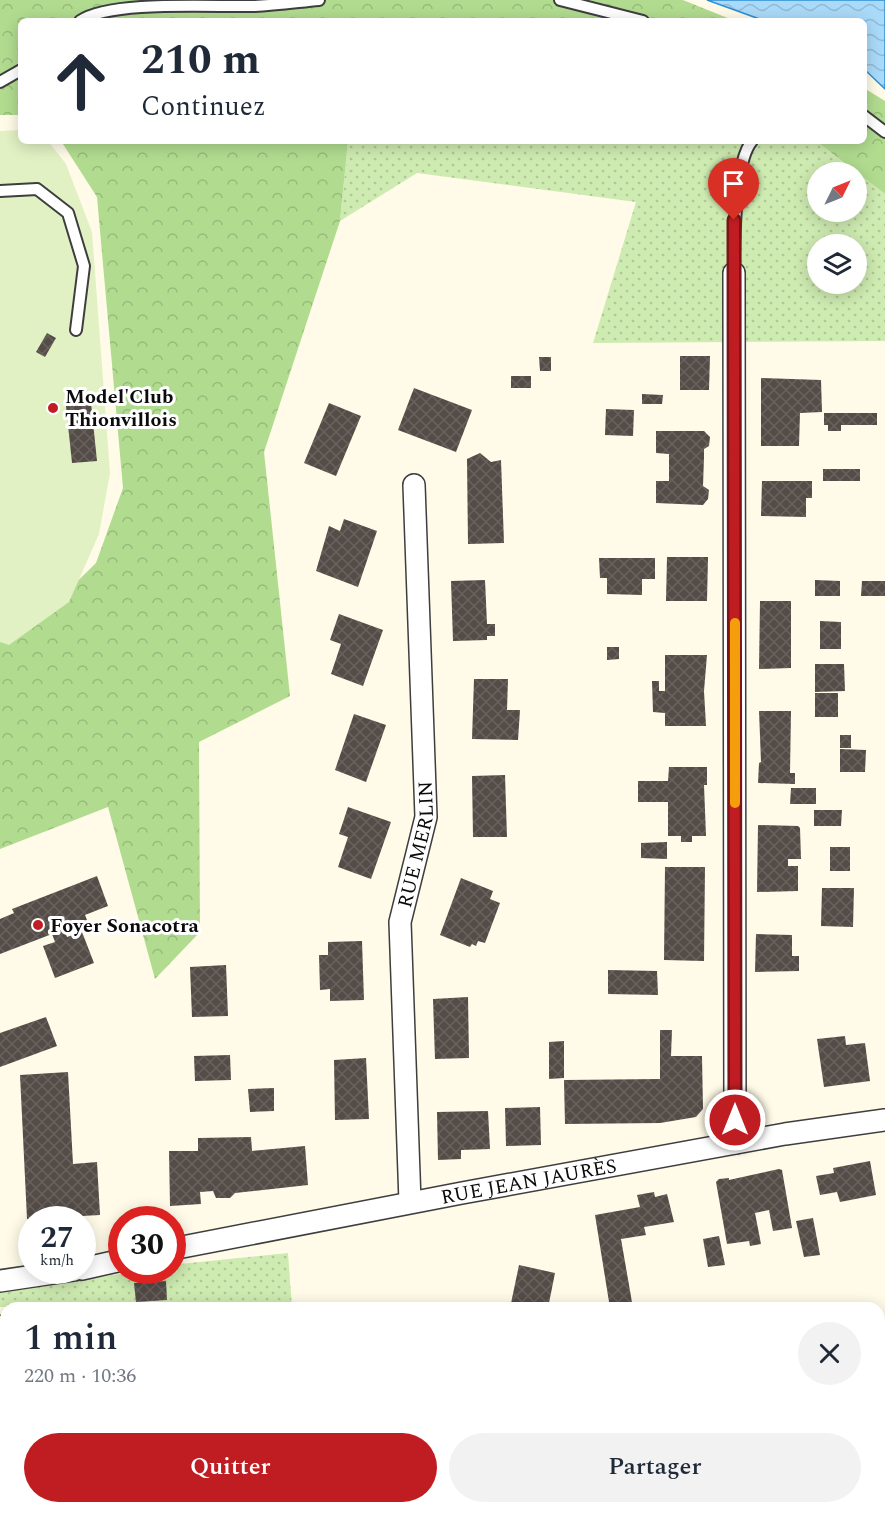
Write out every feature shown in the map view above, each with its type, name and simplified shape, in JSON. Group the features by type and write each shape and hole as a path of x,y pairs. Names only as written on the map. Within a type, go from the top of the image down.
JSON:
{"street":[{"path":"734,273 735,1143"},
{"name":"RUE MERLIN","path":"410,1202 400,922 426,818 414,485"},
{"name":"RUE JEAN JAURÈS","path":"186,1247 410,1202 735,1143 885,1121"},
{"path":"0,1281 18,1278"}],"lane":[{"path":"83,18 86,14 135,0 255,6 319,0"},
{"path":"560,0 631,18"},
{"path":"0,82 18,72"},
{"path":"867,118 885,132"},
{"path":"734,273 734,220 742,173 751,144"},
{"path":"0,191 37,189 68,213 84,266 76,330"}],"green space":[{"path":"0,0 683,0 728,18 18,18 18,115 0,115"},
{"path":"867,90 885,101 885,194 867,180 867,162 843,162 820,144 867,144"},
{"name":"Model'Club Thionvillois","path":"18,130 18,144 50,144 66,164 92,232 110,473 99,534 69,602 9,645 0,642 0,131"},
{"path":"63,144 348,144 340,221 264,452 290,696 199,742 200,932 155,979 108,807 0,849 0,594 43,615 96,563 123,488 97,197"},
{"path":"348,144 820,144 843,162 807,162 807,222 867,222 867,180 885,194 885,341 593,343 636,202 417,173 340,221"},
{"path":"288,1253 292,1302 0,1302 0,1292 54,1284 96,1284 96,1278 108,1276 108,1284 186,1284 186,1263"}],"water":[{"path":"707,0 885,0 885,89 867,72 867,18 757,18"}],"building":[{"path":"47,333 56,338 45,357 36,352"},
{"path":"680,356 710,356 709,390 680,390"},
{"path":"539,357 551,357 551,371 540,371"},
{"path":"511,376 531,376 531,388 511,388"},
{"path":"761,378 821,380 822,412 800,413 799,446 761,446"},
{"path":"414,388 472,410 456,452 398,430"},
{"path":"642,394 663,395 662,404 642,404"},
{"path":"91,403 97,461 72,463 66,406"},
{"path":"329,403 361,416 336,476 304,463"},
{"path":"606,409 634,410 633,436 605,435"},
{"path":"824,413 877,413 877,425 841,425 841,431 828,431 828,425 824,425"},
{"path":"656,431 704,431 710,437 709,446 704,449 703,486 709,490 708,499 703,505 656,503 656,481 669,481 669,454 656,453"},
{"path":"480,453 491,462 501,460 504,543 468,544 467,459"},
{"path":"823,469 860,469 860,481 823,481"},
{"path":"762,481 812,481 812,498 806,498 806,517 761,516"},
{"path":"344,519 377,531 358,587 316,571 329,526 340,531"},
{"path":"667,557 708,557 707,601 666,601"},
{"path":"599,558 655,558 655,579 642,579 642,595 607,594 607,578 600,578"},
{"path":"485,580 487,624 495,624 495,636 487,636 487,640 453,641 451,581"},
{"path":"815,580 840,581 840,596 815,596"},
{"path":"862,581 885,581 885,596 861,596"},
{"path":"760,601 791,601 791,668 759,669"},
{"path":"339,614 383,630 363,686 331,674 341,644 330,640"},
{"path":"820,621 841,622 841,649 820,649"},
{"path":"607,647 619,647 619,659 607,660"},
{"path":"665,655 707,655 704,691 706,726 665,726 665,713 653,712 652,681 659,681 659,691 665,691"},
{"path":"815,664 844,664 845,691 815,692"},
{"path":"474,679 508,679 507,710 520,710 518,740 472,739"},
{"path":"815,693 838,693 838,717 815,717"},
{"path":"759,711 791,711 790,773 795,773 795,784 758,783 759,763 761,762"},
{"path":"354,714 386,725 366,782 335,770"},
{"path":"840,735 851,735 851,748 840,748"},
{"path":"840,749 866,750 865,772 840,772"},
{"path":"669,767 707,767 707,785 704,785 706,836 692,836 692,842 681,842 681,836 668,836 668,802 638,802 638,781 668,781"},
{"path":"505,775 507,837 473,837 472,776"},
{"path":"791,788 816,788 816,804 790,804"},
{"path":"348,807 391,822 371,879 338,867 348,837 339,834"},
{"path":"814,810 842,810 841,826 814,826"},
{"path":"758,825 798,826 800,828 801,859 788,859 788,866 798,866 798,891 757,892"},
{"path":"667,842 667,859 641,858 641,843"},
{"path":"830,847 850,847 850,871 830,871"},
{"path":"665,867 705,867 704,961 664,960"},
{"name":"Foyer Sonacotra","path":"97,876 108,906 85,915 87,920 64,930 67,937 82,932 94,963 55,978 43,946 55,942 52,934 0,954 0,919 14,913 12,909"},
{"path":"461,878 493,891 490,899 500,903 485,943 478,941 476,946 472,944 470,947 440,935"},
{"path":"822,888 854,888 853,927 821,926"},
{"path":"756,934 792,935 792,956 799,956 799,971 755,972"},
{"path":"362,941 364,1000 330,1001 330,989 320,990 319,955 328,955 328,942"},
{"path":"226,965 228,1016 192,1017 190,967"},
{"path":"608,970 657,971 658,995 608,994"},
{"path":"468,997 469,1058 435,1059 433,999"},
{"path":"46,1017 57,1046 0,1067 0,1033"},
{"path":"660,1030 672,1030 671,1056 702,1056 703,1109 696,1117 660,1123 565,1124 564,1080 660,1079"},
{"path":"845,1036 846,1045 865,1043 870,1081 824,1087 817,1039"},
{"path":"564,1041 564,1078 549,1079 549,1042"},
{"path":"230,1055 231,1080 195,1081 194,1056"},
{"path":"366,1058 369,1119 335,1120 334,1060"},
{"path":"68,1072 73,1164 97,1162 100,1215 96,1215 96,1206 26,1206 20,1075"},
{"path":"274,1088 274,1111 250,1112 248,1089"},
{"path":"540,1107 541,1145 506,1146 505,1108"},
{"path":"488,1111 490,1149 461,1150 461,1159 438,1160 437,1112"},
{"path":"251,1137 252,1151 305,1146 308,1185 235,1193 230,1198 216,1198 213,1191 200,1192 201,1204 170,1206 169,1151 198,1151 198,1138"},
{"path":"870,1161 876,1195 840,1202 837,1192 820,1195 816,1176 834,1173 833,1168"},
{"path":"782,1170 792,1228 773,1231 769,1210 755,1213 761,1244 750,1246 749,1241 727,1244 716,1182 719,1179 729,1178 729,1180"},
{"path":"654,1192 655,1197 667,1194 674,1222 644,1227 646,1235 621,1239 632,1302 609,1302 595,1215 640,1207 637,1195"},
{"path":"813,1218 820,1255 804,1257 796,1221"},
{"path":"719,1236 725,1265 708,1267 703,1239"},
{"path":"519,1265 555,1273 549,1302 511,1302"},
{"path":"134,1284 166,1284 167,1300 136,1302"}],"slow traffic":[{"path":"735,623 735,803"}],"place":[{"name":"Model'Club Thionvillois","path":"53,408"},
{"name":"Foyer Sonacotra","path":"38,925"}],"route":[{"path":"734,220 735,1120"}]}
